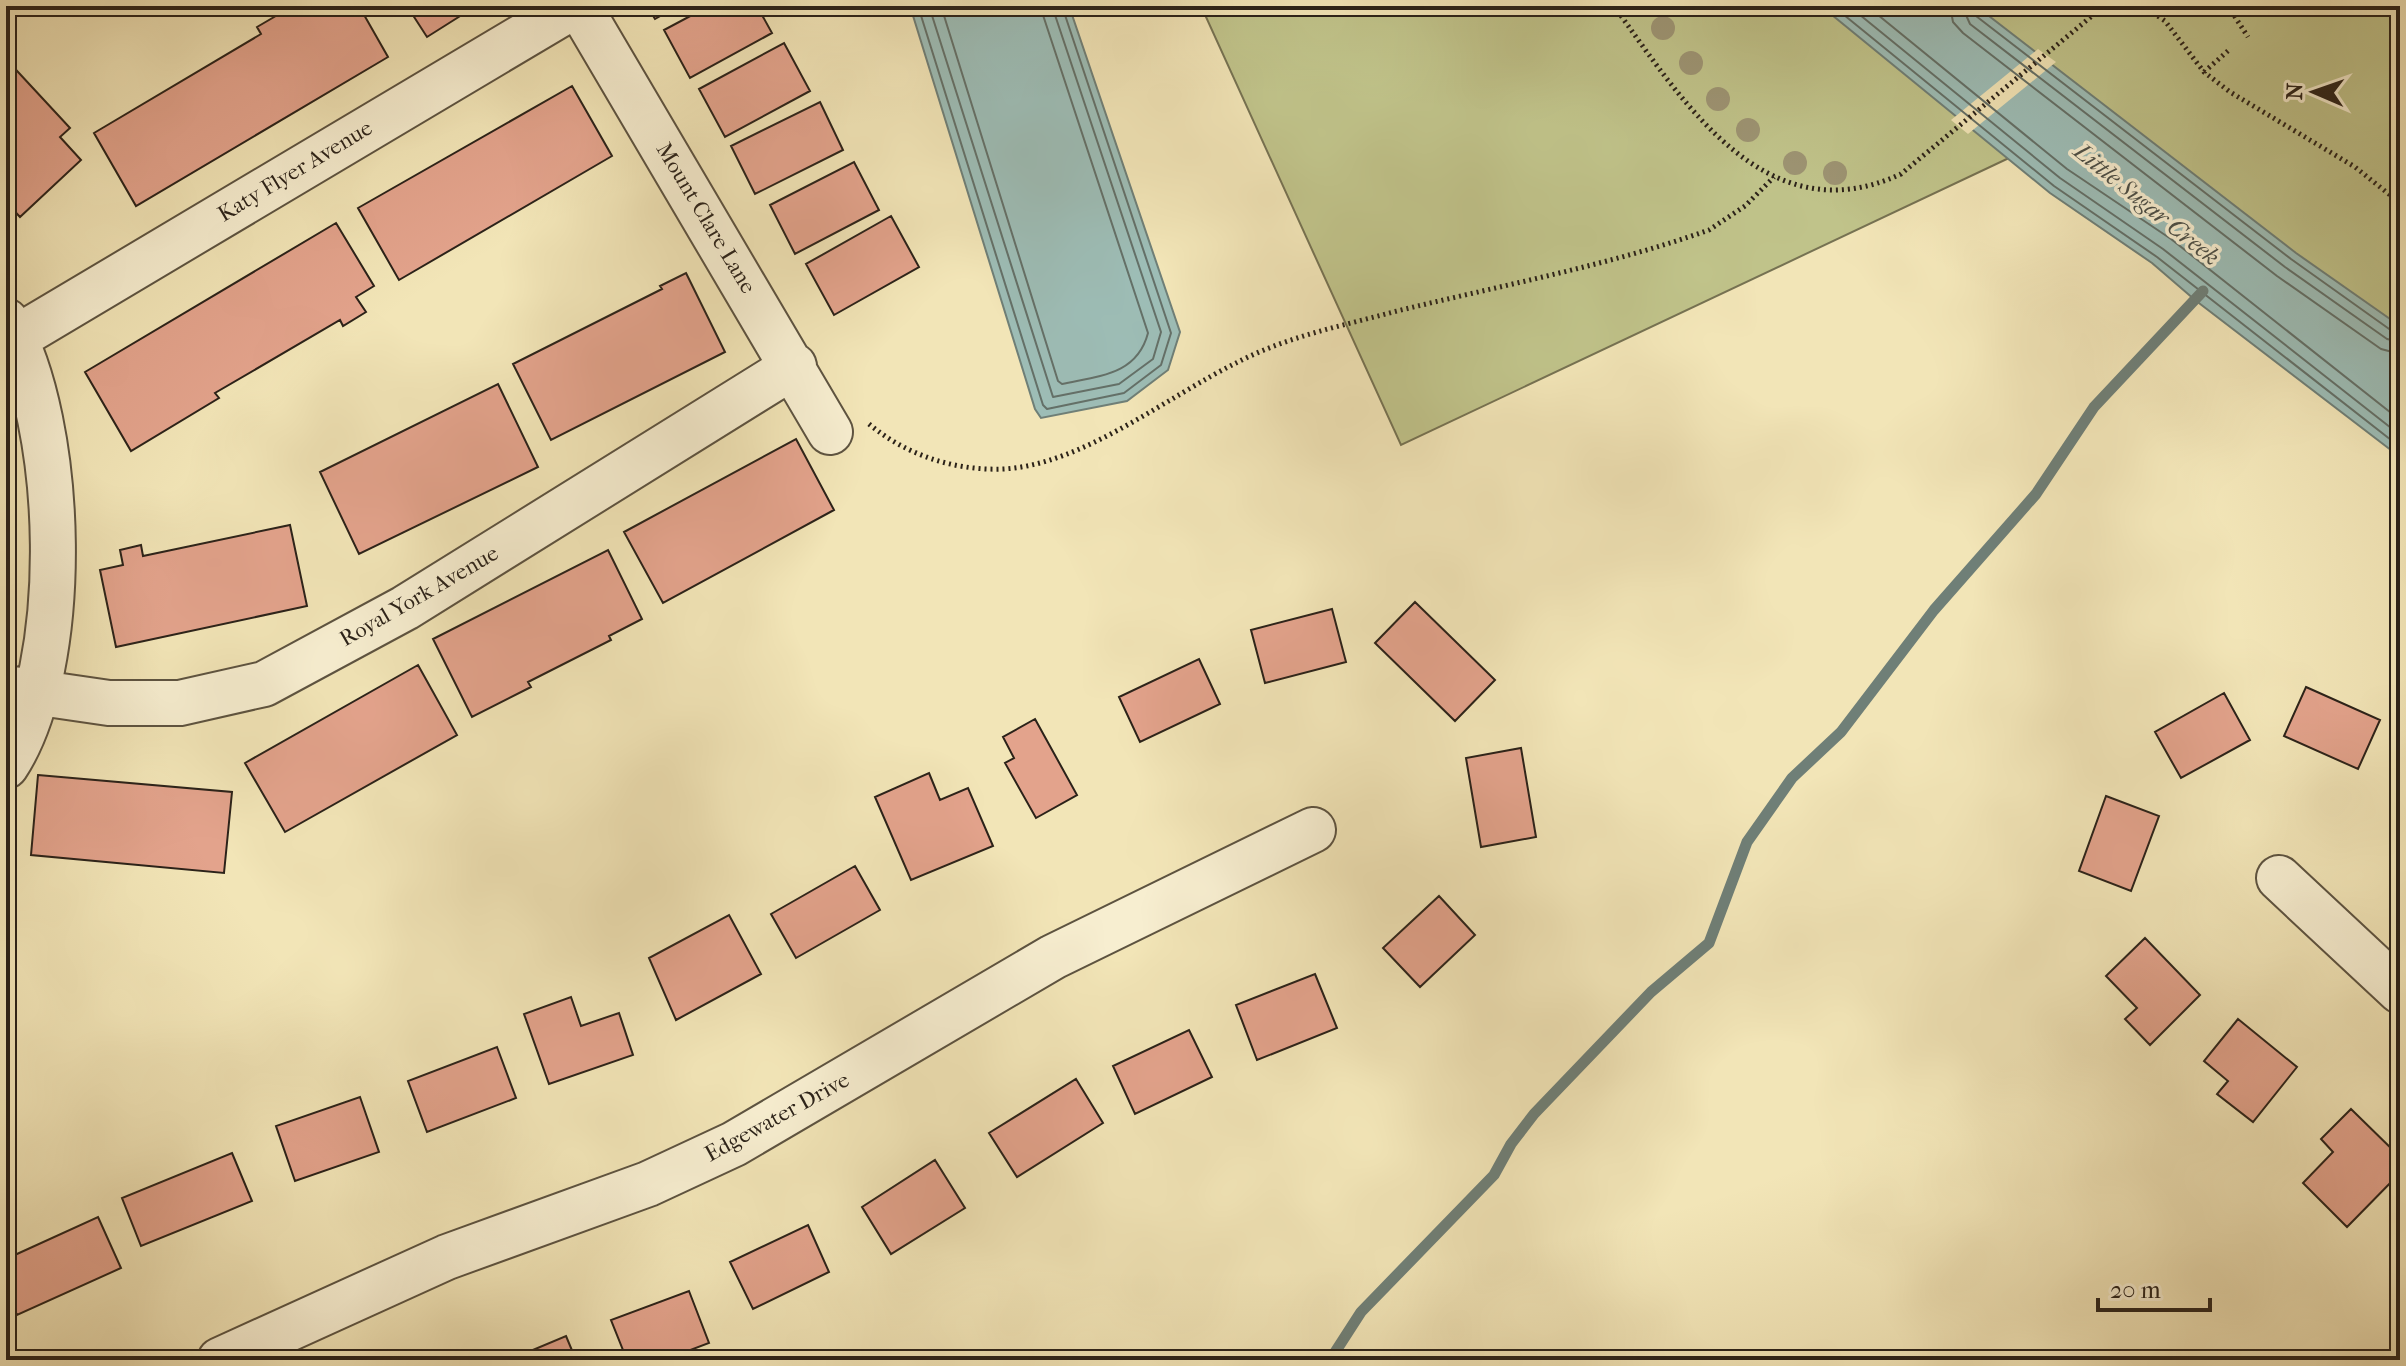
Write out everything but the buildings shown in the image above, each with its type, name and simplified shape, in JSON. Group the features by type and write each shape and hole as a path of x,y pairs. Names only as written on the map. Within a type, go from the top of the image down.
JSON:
{"street":[{"name":"Katy Flyer Avenue","path":"11,329 577,6"},
{"name":"Mount Clare Lane","path":"577,6 794,366 848,427"},
{"path":"6,766 17,750 20,691 49,630 54,578 49,469 11,329"},
{"name":"Royal York Avenue","path":"20,691 109,703 180,703 264,684 405,608 794,366"},
{"name":"Edgewater Drive","path":"220,1360 434,1263 648,1184 734,1144 1053,957 1313,830"},
{"path":"2279,878 2400,991"}],"path":[{"path":"1614,6 1665,76 1718,139 1753,167 1774,177 1798,186 1832,191 1866,188 1901,174 2104,6"},
{"path":"2143,6 2165,21 2204,72 2230,92 2355,167 2400,203"},
{"path":"2228,6 2248,37"},
{"path":"2204,72 2230,49"},
{"path":"848,427 888,440 927,458 966,468 1004,469 1044,462 1123,427 1239,361 1308,334 1709,230 1745,206 1774,177"}],"green space":[{"path":"1201,6 2400,6 2400,434 2028,149 1401,445"}],"water":[{"path":"910,6 1069,6 1180,332 1168,370 1127,401 1041,418 1035,409"},
{"name":"Little Sugar Creek","path":"1821,6 1976,6 2296,253 2400,326 2400,457 2195,300 2152,263 2050,193"}],"pier":[{"path":"2038,49 2056,62 1968,134 1951,120"}],"waterway":[{"path":"1330,1360 1361,1312 1494,1175 1511,1144 1534,1114 1651,992 1709,943 1747,842 1792,778 1841,732 1934,610 2036,494 2094,407 2203,291"}]}
